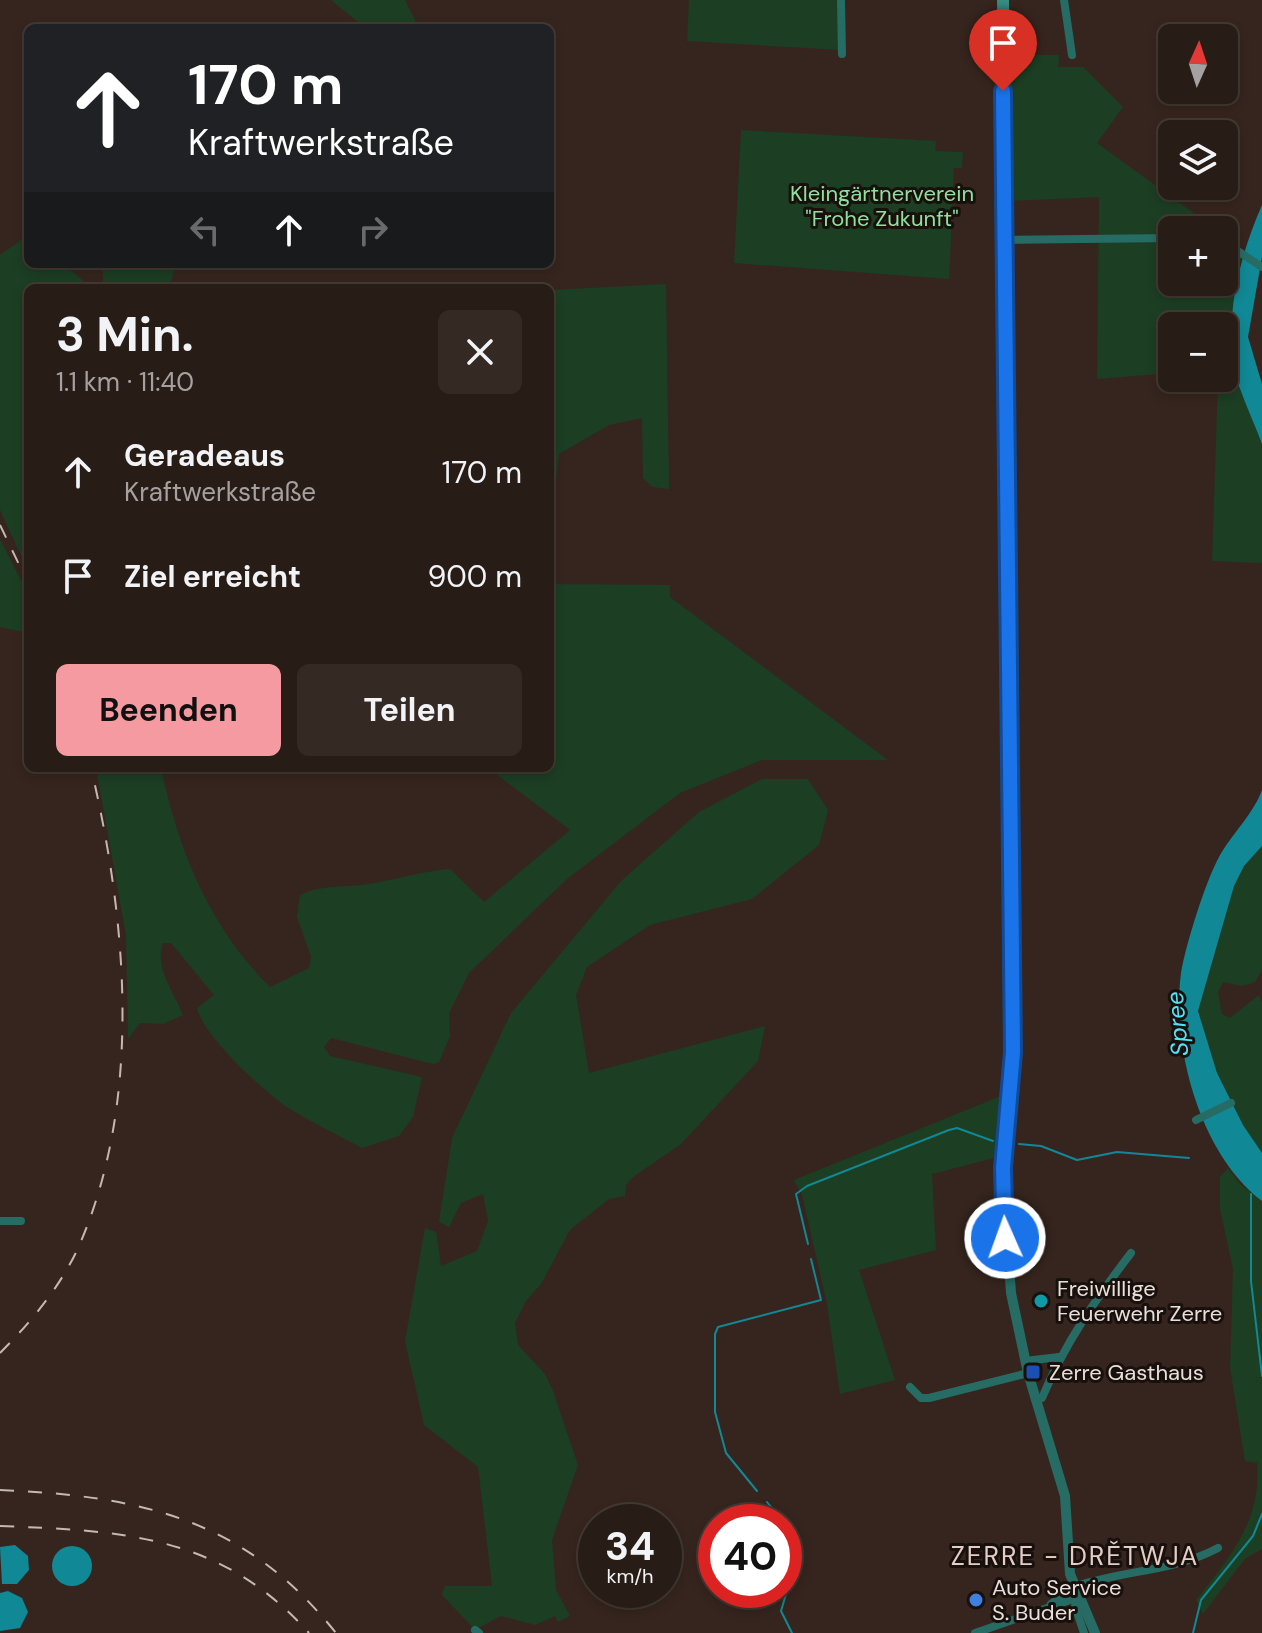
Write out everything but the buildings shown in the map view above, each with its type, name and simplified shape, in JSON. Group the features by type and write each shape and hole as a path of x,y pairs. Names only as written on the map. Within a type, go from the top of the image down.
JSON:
{"main road":[{"path":"1003,0 1013,1054"}],"street":[{"path":"841,0 842,54"},
{"path":"1064,0 1072,55"},
{"path":"1005,240 1158,238"},
{"path":"1238,250 1262,267"},
{"path":"1013,1054 1003,1168 1011,1293 1027,1367 1065,1496 1068,1561 1077,1592 1095,1633"},
{"path":"1196,1120 1231,1103"},
{"path":"0,1221 21,1221"},
{"path":"1036,1400 1042,1398 1059,1357 1085,1313 1131,1253"},
{"path":"910,1387 921,1398 929,1398 1059,1357"},
{"path":"975,1633 1077,1592 1162,1569 1218,1548"},
{"path":"1077,1592 1075,1606 1084,1633"}],"green space":[{"path":"331,0 405,0 417,24 360,24"},
{"path":"689,0 840,0 841,50 687,41"},
{"path":"1010,55 1059,55 1058,67 1083,67 1123,107 1097,143 1158,187 1158,200 1176,200 1198,216 1158,216 1158,296 1236,296 1235,312 1158,312 1158,374 1097,379 1099,197 1012,201"},
{"name":"Kleingärtnerverein \"Frohe Zukunft\"","path":"741,130 936,141 935,151 963,152 962,168 954,168 949,279 734,263"},
{"path":"24,238 24,268 68,268 87,284 24,284 24,562 0,510 0,255"},
{"path":"103,268 174,268 171,284 103,284"},
{"path":"666,284 669,489 652,487 643,478 642,418 609,425 559,454 554,500 554,290"},
{"path":"1238,378 1262,444 1262,563 1212,561 1218,392 1238,392"},
{"path":"0,539 24,586 24,632 0,627"},
{"path":"554,584 670,585 670,597 888,760 762,760 680,793 567,879 469,973 449,1013 450,1036 439,1062 433,1064 331,1038 324,1047 330,1056 422,1077 413,1117 399,1136 362,1148 290,1109 266,1091 222,1048 201,1019 197,1008 214,995 171,943 163,943 161,962 183,1015 163,1024 140,1023 128,1039 126,935 97,772 162,772 177,829 199,886 230,939 270,987 309,968 311,957 297,917 300,895 325,888 368,884 450,869 484,902 570,830 493,772 554,772"},
{"path":"762,779 808,779 828,810 819,845 752,899 650,925 587,967 576,995 589,1073 765,1026 758,1061 681,1144 633,1177 626,1185 625,1196 609,1199 570,1230 541,1284 526,1301 515,1323 518,1345 545,1374 553,1391 578,1465 552,1540 556,1590 570,1616 558,1622 555,1616 535,1625 501,1616 475,1630 442,1595 445,1586 492,1586 478,1467 424,1425 405,1341 425,1228 436,1232 441,1266 477,1251 488,1221 483,1194 461,1203 449,1227 439,1222 452,1138 511,1013 622,880 699,812"},
{"path":"1262,846 1262,970 1255,982 1242,986 1223,982 1218,992 1222,1014 1230,1018 1259,995 1262,1003 1262,1153 1243,1125 1217,1073 1198,1011 1234,886 1244,866"},
{"path":"1001,1096 998,1157 932,1174 936,1250 859,1270 895,1380 840,1394 827,1304 802,1195 794,1180"},
{"path":"1228,1168 1240,1184 1262,1201 1262,1549 1245,1559 1203,1614 1196,1600 1241,1537 1249,1520 1257,1483 1257,1463 1245,1461 1230,1368 1233,1269 1220,1209 1220,1177"}],"water":[{"path":"1262,205 1262,257 1248,337 1262,384 1262,444 1238,382 1238,312 1233,312 1235,296 1238,296 1239,271"},
{"path":"1262,790 1262,846 1244,866 1234,886 1198,1011 1217,1073 1243,1125 1262,1153 1262,1201 1222,1157 1207,1128 1186,1066 1179,1002 1183,961 1208,882 1219,857 1254,807"},
{"path":"15,1545 28,1556 29,1570 17,1584 2,1584 0,1547"},
{"path":"72,1546 86,1552 92,1566 86,1580 72,1586 58,1580 52,1566 58,1552"},
{"path":"8,1591 22,1598 28,1612 20,1628 0,1631 0,1593"}],"waterway":[{"path":"808,1244 796,1194 807,1186 957,1128 993,1141"},
{"path":"1019,1144 1041,1146 1077,1160 1117,1152 1189,1158"},
{"path":"1251,1194 1251,1281 1262,1376"},
{"path":"757,1491 726,1453 715,1412 715,1334 718,1327 821,1300 811,1259"},
{"path":"1193,1633 1201,1600 1253,1536 1262,1514"},
{"path":"782,1608 792,1633"}],"railway":[{"path":"0,525 24,575"},
{"path":"0,1353 44,1303 72,1261 99,1189 113,1131 120,1070 120,947 113,886 92,772"},
{"path":"0,1490 99,1499 186,1521 226,1539 264,1563 301,1594 336,1633"},
{"path":"0,1526 128,1536 167,1544 205,1557 240,1575 275,1600 309,1633"}],"place":[{"name":"Freiwillige Feuerwehr Zerre","path":"1041,1301"},
{"name":"Zerre Gasthaus","path":"1033,1372"},
{"name":"Auto Service S. Buder","path":"976,1600"}],"district":[{"name":"ZERRE - DRĚTWJA","path":"1075,1556"}],"route":[{"path":"1003,91 1013,1052 1003,1168 1005,1238"}],"water label":[{"name":"Spree","path":"1177,1024"}]}
